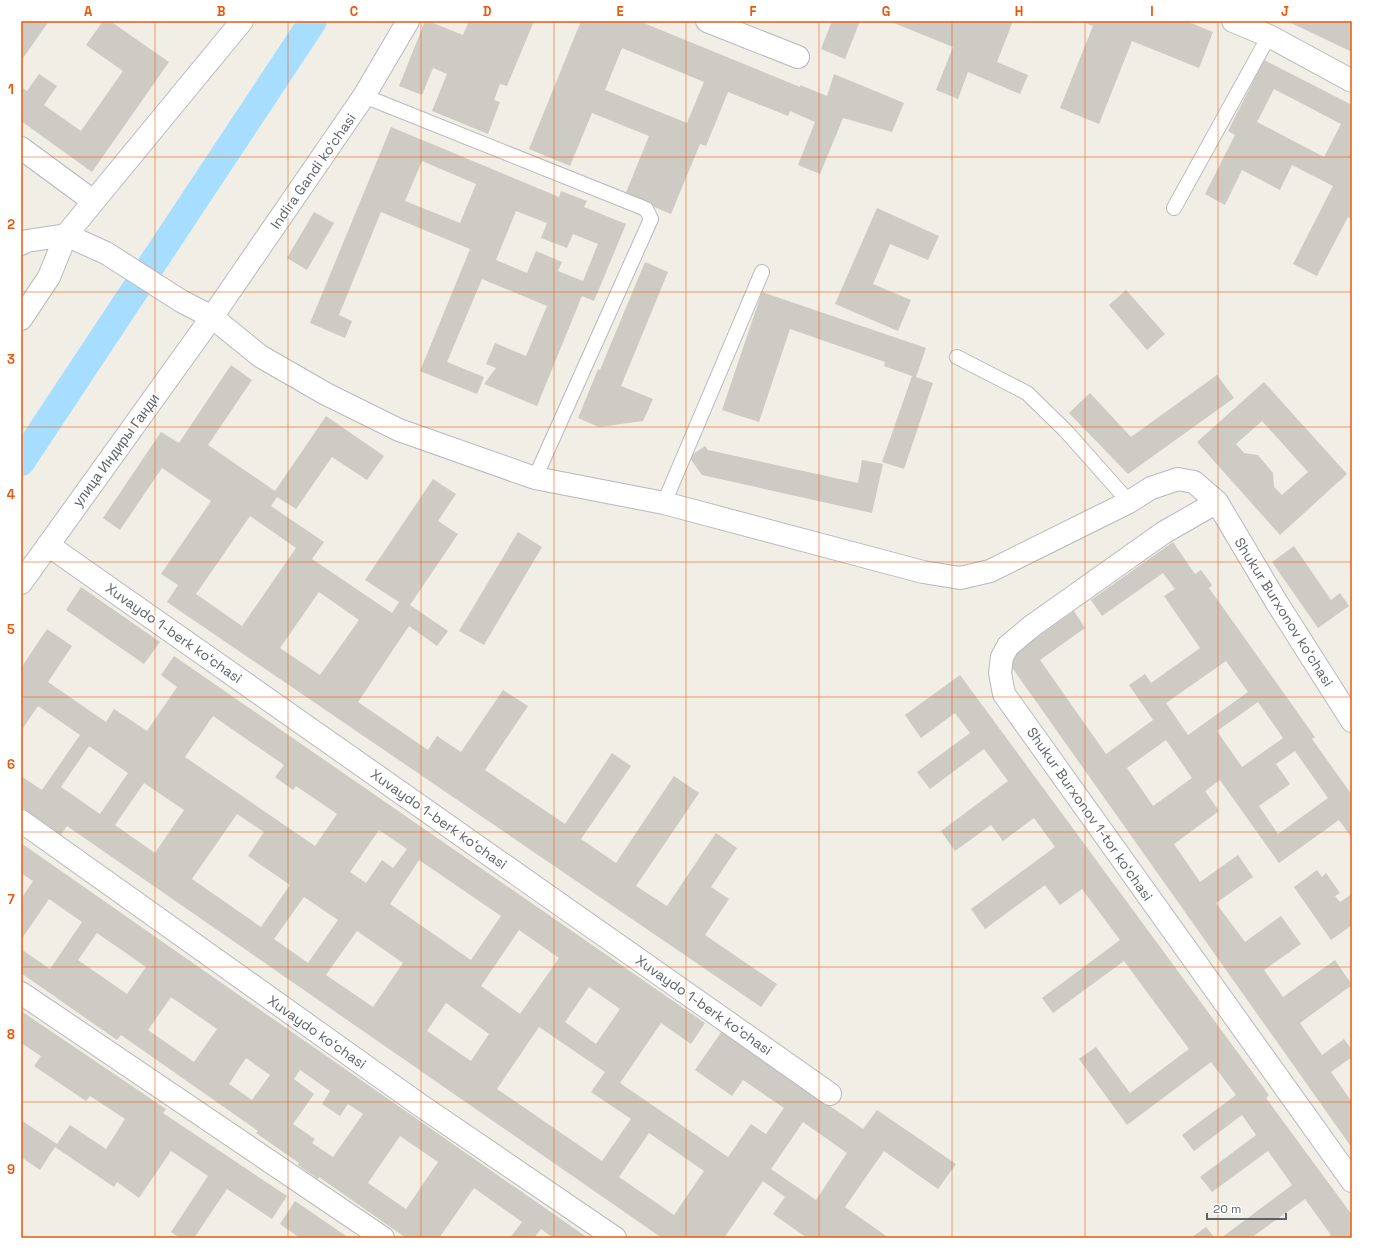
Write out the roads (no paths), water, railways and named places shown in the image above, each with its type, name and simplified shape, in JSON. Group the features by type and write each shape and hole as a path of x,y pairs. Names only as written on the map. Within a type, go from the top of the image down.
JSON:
{"street":[{"path":"21,320 49,277 66,235 242,21"},
{"name":"Indira Gandi koʻchasi","path":"212,317 364,96 408,21"},
{"path":"707,21 798,57"},
{"path":"1233,21 1269,36 1352,81"},
{"path":"21,148 93,201"},
{"path":"23,246 66,235"},
{"name":"Shukur Burxonov koʻchasi","path":"66,235 106,253 180,301 212,317 260,356 326,394 399,430 535,478 664,503 923,572 960,578 990,571 1129,502 1151,488 1178,479 1194,482 1217,502 1277,603 1352,721"},
{"name":"улица Индиры Ганди","path":"21,582 212,317"},
{"name":"Shukur Burxonov 1-tor koʻchasi","path":"1217,502 1163,533 1032,626 1008,646 1002,657 1000,673 1004,694 1352,1182"},
{"name":"Xuvaydo 1-berk koʻchasi","path":"48,545 830,1094"},
{"name":"Xuvaydo koʻchasi","path":"21,822 420,1105 615,1238"},
{"path":"21,993 384,1238"}],"lane":[{"path":"1174,208 1269,36"},
{"path":"364,96 646,209 651,219 535,478"},
{"path":"664,503 762,272"},
{"path":"956,357 1027,393 1066,431 1129,502"}],"waterway":[{"path":"21,462 313,21"}]}
